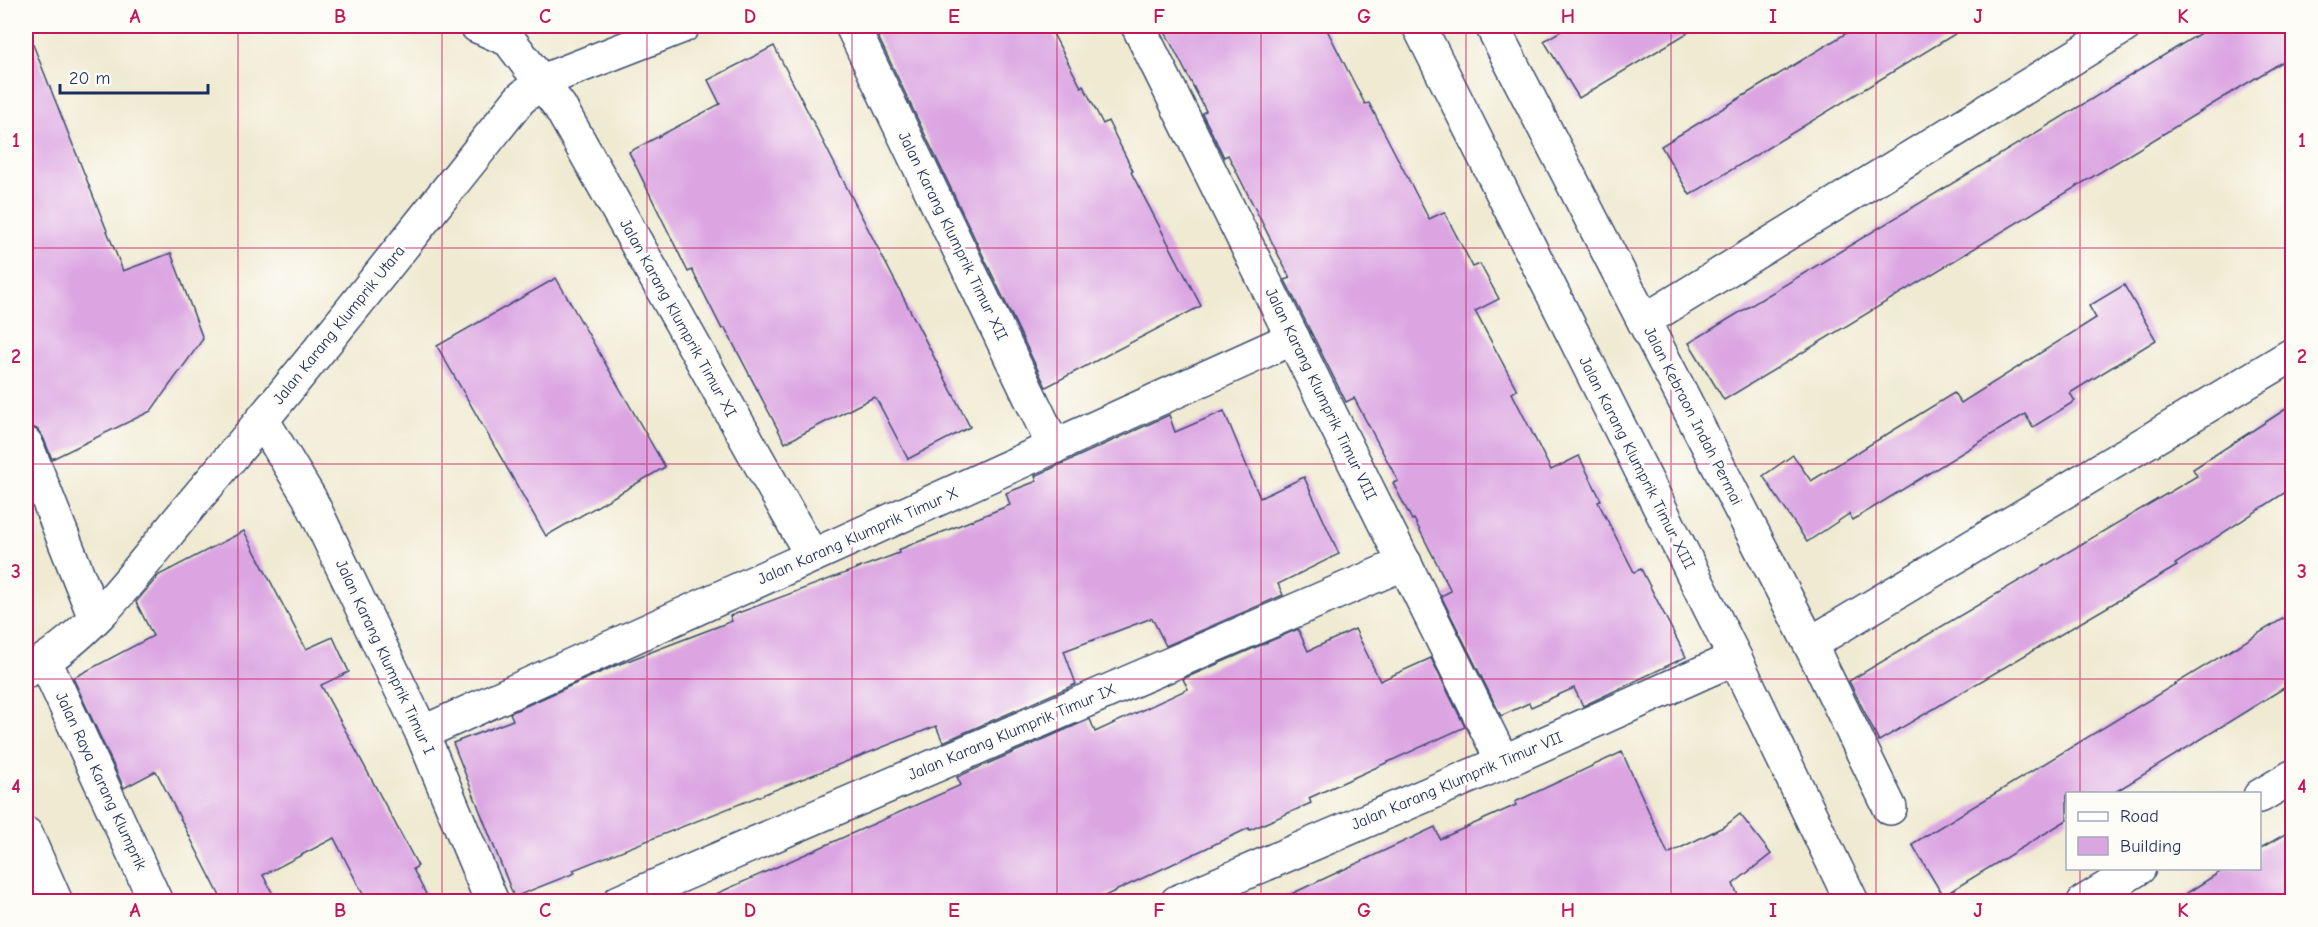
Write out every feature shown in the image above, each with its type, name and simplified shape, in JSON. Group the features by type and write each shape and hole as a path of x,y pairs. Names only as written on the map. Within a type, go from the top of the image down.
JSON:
{"street":[{"path":"477,26 508,33"},
{"name":"Jalan Karang Klumprik Utara","path":"35,666 95,618 263,421 520,99 542,81 683,26"},
{"name":"Jalan Karang Klumprik Timur XII","path":"852,26 1054,447"},
{"name":"Jalan Karang Klumprik Timur VIII","path":"1138,26 1503,762"},
{"name":"Jalan Karang Klumprik Timur XIII","path":"1419,26 1735,658 1852,902"},
{"name":"Jalan Kebraon Indah Permai","path":"1492,26 1810,644 1890,808"},
{"path":"1644,321 2125,26"},
{"name":"Jalan Karang Klumprik Timur XI","path":"508,33 560,107 812,556"},
{"name":"Jalan Karang Klumprik Timur X","path":"422,733 1293,338"},
{"path":"1810,644 2292,355"},
{"name":"Jalan Karang Klumprik Timur I","path":"263,421 309,497 422,733 492,902"},
{"path":"26,444 95,618"},
{"name":"Jalan Karang Klumprik Timur IX","path":"620,902 1405,563"},
{"name":"Jalan Karang Klumprik Timur VII","path":"1177,902 1503,762 1735,658"},
{"name":"Jalan Raya Karang Klumprik","path":"35,666 156,902"},
{"path":"2261,795 2292,777"},
{"path":"26,834 56,902"},
{"path":"2084,902 2136,870"}],"building":[{"path":"873,26 1049,26 1103,124 1108,121 1133,171 1131,172 1201,306 1046,387"},
{"path":"1162,26 1325,26 1365,104 1369,103 1429,219 1444,212 1473,267 1480,264 1499,299 1475,311 1517,390 1512,393 1551,470 1579,456 1601,500 1598,502 1634,572 1641,569 1686,657 1583,706 1574,688 1531,707 1529,703 1501,716 1441,596 1451,591 1393,483 1398,481 1354,398 1346,402 1285,280 1290,278 1228,155 1224,157 1202,113 1206,111"},
{"path":"1569,26 1699,26 1579,98 1544,41"},
{"path":"1858,26 1968,26 1690,195 1661,146"},
{"path":"2212,26 2292,26 2292,56 1724,400 1689,343"},
{"path":"28,32 123,271 171,253 203,339 151,411 52,459 43,437 37,429 28,425 26,420 26,33"},
{"path":"774,46 970,427 908,459 874,397 785,443 725,328 722,329 692,270 688,272 629,152 720,104 708,80"},
{"path":"556,278 665,467 546,536 437,346"},
{"path":"2124,285 2156,340 2070,393 2075,401 2033,427 2025,414 1853,520 1849,514 1807,542 1763,476 1793,455 1811,481 1954,393 1961,403 2096,318 2089,306"},
{"path":"2292,405 2292,488 2175,564 2177,566 1879,741 1849,681 2197,476 2193,469"},
{"path":"1224,411 1260,498 1304,477 1339,554 1278,584 1283,595 1166,646 1152,618 1064,651 1076,684 943,742 936,726 573,870 575,873 514,897 453,743 513,720 510,713 617,665 732,621 730,616 899,553 898,550 1010,505 1006,493 1037,481 1035,476 1169,415 1175,432"},
{"path":"244,531 306,649 333,637 349,672 321,685 418,866 413,869 430,902 367,902 334,838 263,875 277,902 223,902 156,771 124,788 73,678 153,636 136,602 159,575"},
{"path":"2292,613 2292,683 2115,792 2066,792 2066,821 1943,896 1912,844"},
{"path":"1298,629 1308,651 1355,629 1380,681 1431,658 1465,727 1309,798 1311,803 1250,830 1249,828 1092,902 698,902 961,785 957,777 1090,719 1095,732 1188,689 1183,679"},
{"path":"1622,752 1668,854 1725,826 1740,814 1771,854 1733,884 1741,902 1274,902 1435,827 1440,839 1516,805 1515,802"},
{"path":"2292,830 2292,902 2173,902 2223,870 2261,870 2261,848"}]}
